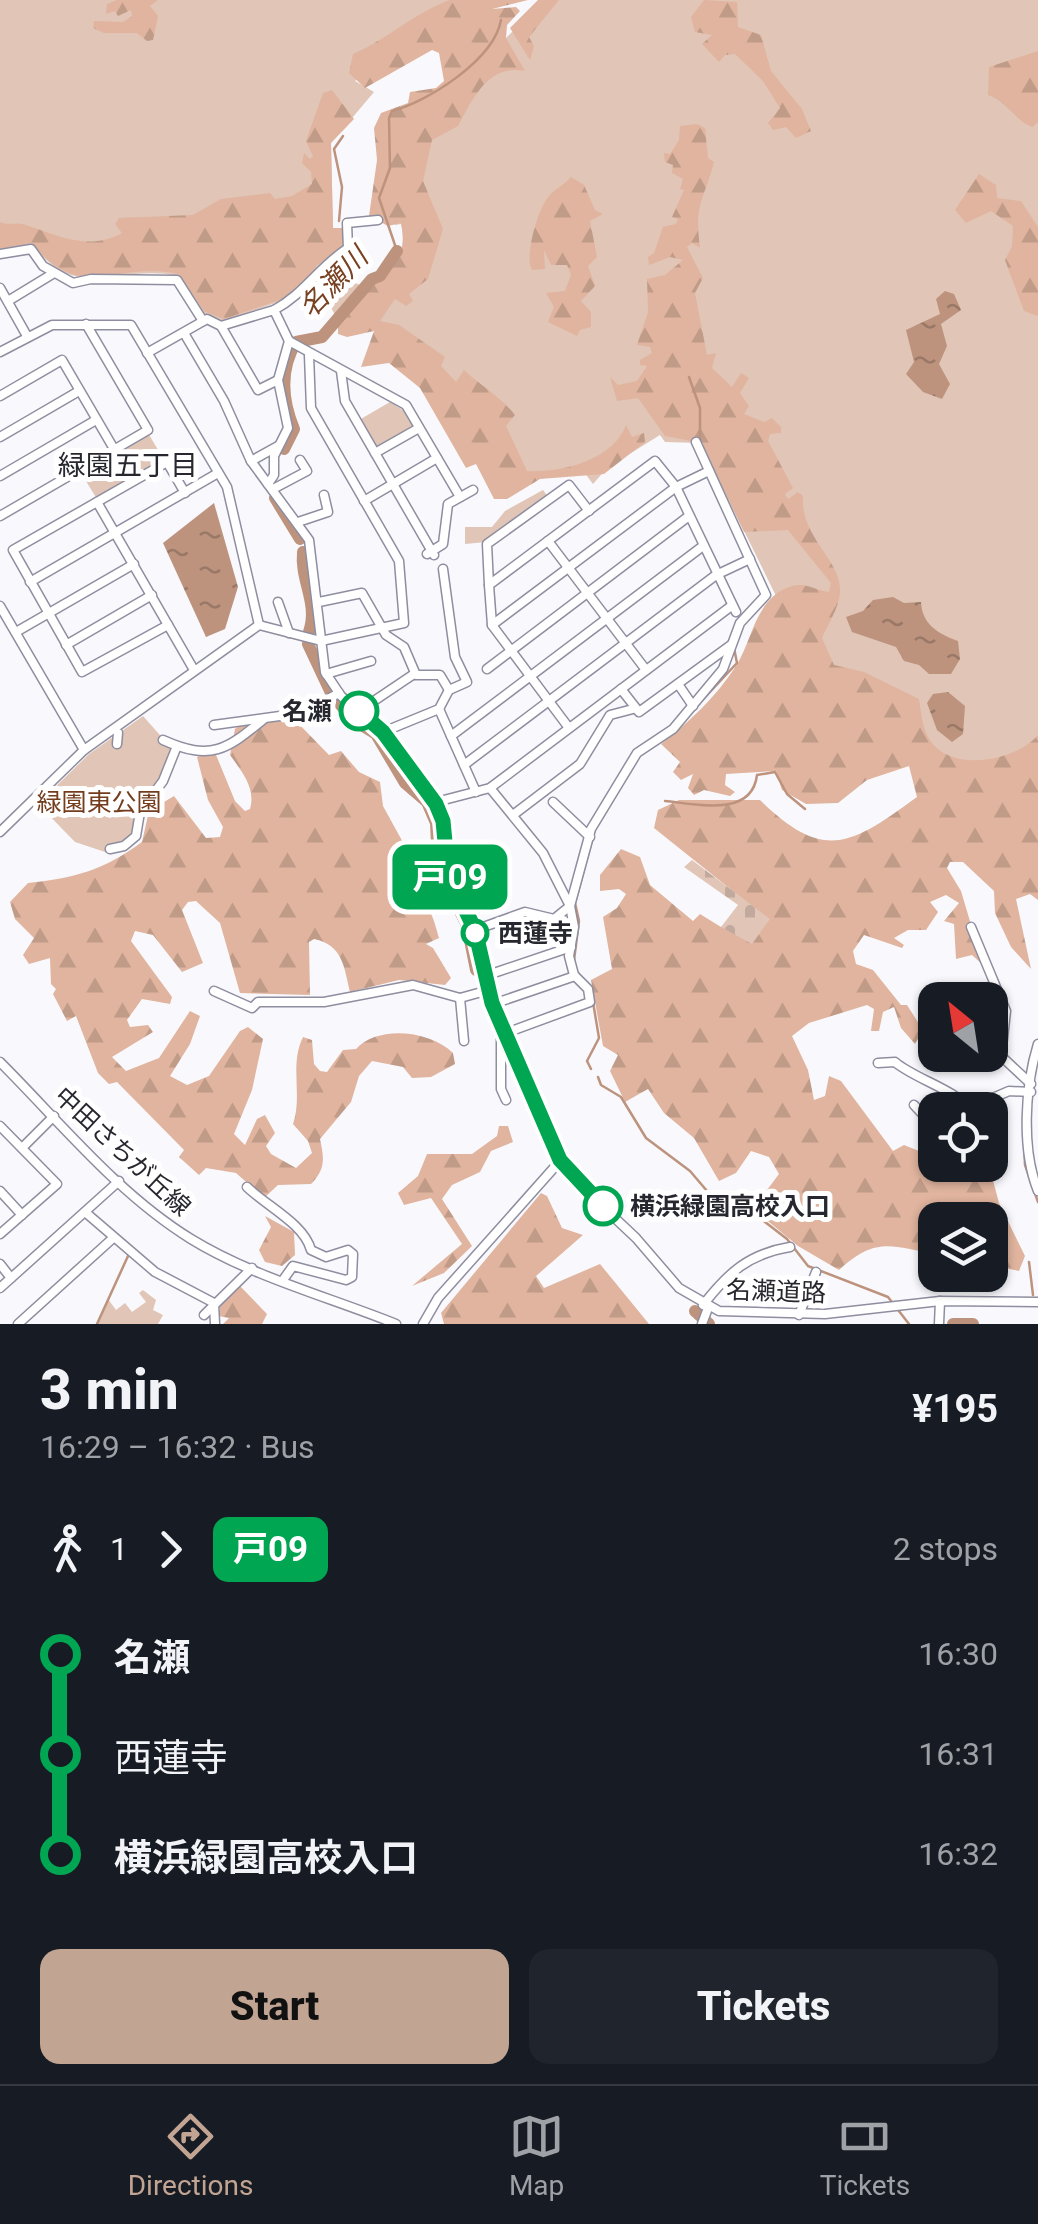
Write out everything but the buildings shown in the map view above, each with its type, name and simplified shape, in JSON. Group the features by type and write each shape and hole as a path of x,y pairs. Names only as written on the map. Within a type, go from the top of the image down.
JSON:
{"street":[{"path":"0,254 31,249 54,273 73,283 90,278 177,280 202,321 221,326 274,310 300,296 321,266 348,248 347,223 378,220"},
{"path":"8,301 54,273"},
{"path":"0,288 27,336"},
{"path":"274,310 289,341 406,406 460,497"},
{"path":"147,353 202,321"},
{"path":"0,516 148,430 86,324"},
{"path":"0,352 52,325 131,325 227,487 259,625"},
{"path":"221,326 258,390 278,380"},
{"name":"名瀬道路","path":"184,332 224,401 251,461 298,522 312,548 326,674 336,696 383,732 436,802 443,821 448,873 475,930 493,1004 560,1160 704,1314 799,1314 940,1301 1038,1302"},
{"path":"271,486 274,456 288,428 278,380 289,341"},
{"path":"0,832 84,750 259,625 321,641 404,623 401,564 310,408 309,355"},
{"path":"0,395 62,360 114,450"},
{"path":"341,371 342,394 431,554 443,544 448,504 473,490"},
{"path":"0,436 79,391"},
{"path":"0,476 96,420"},
{"path":"375,453 420,428"},
{"path":"436,802 490,788 646,670 766,594 696,442"},
{"path":"251,461 279,446"},
{"path":"364,501 437,458"},
{"path":"271,486 307,471 300,460"},
{"path":"475,930 524,912 554,919 570,906 590,837 637,753 673,729 723,669 732,646 737,614 676,487 655,460 489,585"},
{"path":"168,625 82,672 12,550 167,462 185,493"},
{"path":"492,625 676,487 709,471"},
{"path":"30,582 218,473"},
{"path":"569,728 492,625 487,544 569,485 589,510"},
{"path":"298,522 328,512 324,495"},
{"path":"97,502 194,670"},
{"path":"486,669 689,516"},
{"path":"548,541 646,670"},
{"path":"451,736 703,546"},
{"path":"464,765 716,576 750,560"},
{"path":"16,632 134,564"},
{"path":"383,732 440,709 449,690 468,682 455,657 443,569"},
{"path":"319,602 362,593 386,635 404,647 414,674"},
{"path":"66,645 152,595"},
{"path":"278,602 290,633"},
{"path":"0,606 84,750"},
{"path":"620,689 639,712 732,646"},
{"path":"326,674 371,661"},
{"path":"359,711 414,674 440,675 449,690"},
{"path":"678,684 694,706"},
{"path":"214,725 302,713 336,696"},
{"path":"440,709 476,792"},
{"path":"513,815 549,797 580,764 610,715 633,709"},
{"path":"163,740 176,746 224,750 264,719"},
{"path":"117,744 118,733"},
{"path":"110,849 124,846 136,836 140,812 163,781 176,746"},
{"path":"490,788 543,853 570,906 574,928 569,956 575,976 588,989 590,1002 506,1033"},
{"path":"549,797 590,837"},
{"path":"971,928 1006,1011 1001,1056 1031,1088"},
{"path":"485,976 571,947"},
{"path":"493,1004 575,976"},
{"path":"214,992 252,1008 258,1002 324,1002 377,994 404,985 451,992 460,998 489,990"},
{"path":"460,998 464,1042"},
{"path":"500,1021 501,1089 506,1100"},
{"path":"1038,1044 1027,1140 1030,1170 1038,1191"},
{"name":"中田さちが丘線","path":"0,1062 119,1182 183,1234 252,1268 396,1324"},
{"path":"878,1063 895,1062 930,1086 946,1092"},
{"path":"1007,1092 1031,1088"},
{"path":"914,1105 918,1109"},
{"path":"22,1148 54,1116"},
{"path":"0,1126 57,1184 0,1234"},
{"path":"423,1324 438,1298 560,1160"},
{"path":"0,1288 119,1182"},
{"path":"247,1187 276,1214 302,1228 311,1250 326,1257 348,1250 353,1254 352,1277 346,1280 293,1266 283,1280"},
{"path":"0,1191 22,1215"},
{"path":"86,1212 112,1239 155,1272 214,1303"},
{"path":"18,1324 112,1239"},
{"path":"704,1314 742,1263 759,1254 790,1248"},
{"path":"0,1264 11,1278"},
{"path":"204,1315 252,1268"},
{"path":"799,1314 816,1272"},
{"path":"939,1323 940,1301"},
{"path":"214,1303 215,1324"}],"green space":[{"path":"0,0 464,0 355,81 374,92 331,143 333,228 344,228 345,248 318,266 298,295 224,321 203,313 178,276 156,273 82,278 65,273 32,244 0,249"},
{"path":"117,0 158,0 150,6 158,16 153,40 147,41 137,33 104,33 93,28 94,21 123,22 132,16 131,10 118,16 115,11 106,14 107,4"},
{"path":"450,0 528,0 492,9 516,7 520,11 507,25 506,38 525,71 512,70 491,78 458,126 432,140 423,181 443,229 428,279 409,294 413,301 406,306 395,299 380,321 399,325 445,357 441,366 456,382 464,370 509,408 515,415 506,426 527,471 555,470 585,462 610,447 626,425 632,437 644,433 645,442 604,474 540,479 507,499 494,499 476,464 466,468 420,388 389,363 361,367 374,331 347,337 338,334 338,326 394,263 403,243 401,223 388,226 369,216 377,160 374,128 381,113 408,103 410,92 436,88 444,81 439,53 432,50 365,88 349,73 353,54"},
{"path":"538,0 559,0 529,37 534,46 530,60 510,28"},
{"path":"544,0 1038,0 1038,755 964,773 784,649 776,596 701,443 665,442 660,435 607,468 593,484 584,472 537,476 502,496 367,305 389,276 402,247 401,224 395,225 391,193 482,62"},
{"path":"704,0 737,2 738,27 761,35 771,71 802,109 811,131 796,138 786,127 773,130 768,123 780,108 763,81 735,54 725,55 719,62 702,44 712,35 695,32 691,17"},
{"path":"1038,51 1038,122 1032,127 988,95 989,67"},
{"path":"332,90 354,119 331,143 333,228 344,228 345,248 317,265 297,294 224,319 204,311 178,274 156,271 83,276 50,262 32,243 0,249 0,222 23,224 72,240 97,241 122,233 115,224 119,218 193,215 221,199 270,193 275,199 292,196 312,184 311,172 302,163 304,153 310,159 313,156 306,141 323,93"},
{"path":"697,124 705,128 708,158 714,162 699,212 700,248 692,243 687,247 703,278 695,293 707,355 716,353 712,368 732,387 741,373 749,378 740,393 749,406 744,414 764,422 772,418 781,427 781,433 770,434 768,441 793,488 785,494 788,499 798,492 803,496 808,524 839,580 838,604 822,638 834,665 864,672 919,699 928,737 950,756 966,760 998,757 1014,752 1038,735 1038,900 1030,894 1016,899 1031,969 1011,947 995,913 994,891 963,862 950,862 947,868 961,891 983,965 972,955 956,959 954,924 944,921 959,903 946,895 930,902 938,912 926,930 908,930 894,938 904,945 902,948 864,935 853,951 856,964 873,970 901,1005 907,1005 918,1022 915,1044 901,1028 894,1007 883,1012 879,1031 871,1031 874,1009 867,1005 809,1023 792,1036 808,1070 814,1100 825,1096 829,1076 841,1081 893,1151 904,1145 918,1151 918,1182 993,1182 999,1202 918,1202 918,1251 874,1248 839,1270 798,1246 758,1213 764,1194 779,1174 769,1157 751,1151 736,1173 719,1181 694,1138 664,1113 648,1089 625,1102 610,1071 618,1055 603,1046 591,980 612,969 603,917 617,908 626,894 619,889 600,891 600,875 621,849 640,857 650,885 693,921 700,914 721,927 769,920 654,828 658,810 679,800 760,800 802,833 837,840 873,827 917,797 909,766 867,780 838,803 806,804 782,790 776,771 726,774 725,785 735,792 730,796 704,790 694,795 688,788 693,774 681,780 673,772 680,762 661,744 702,708 728,677 770,599 797,585 829,592 831,583 788,530 744,532 701,443 665,436 638,398 617,401 610,377 618,385 637,381 647,366 640,365 640,360 652,353 650,347 637,345 648,312 647,279 665,275 683,260 670,257 649,265 648,257 654,253 663,227 676,224 678,219 672,217 684,190 680,189 683,179 672,173 673,165 665,162 664,153 670,154 679,140 680,126"},
{"path":"979,174 996,185 997,198 1021,201 1038,227 1038,316 1024,311 1005,260 1012,246 1013,226 991,211 966,223 955,210"},
{"path":"571,177 584,185 595,210 603,214 590,221 597,257 588,266 595,286 581,301 591,312 591,327 580,330 577,336 548,322 554,307 546,293 565,291 571,275 567,265 551,265 544,250 545,269 532,270 530,264 533,233 541,211 549,196"},
{"path":"327,265 361,286 336,317 325,296 307,292"},
{"path":"390,402 406,412 413,425 378,448 359,420"},
{"path":"148,433 164,460 97,499 81,473"},
{"path":"543,490 548,497 486,542 465,544 465,527 492,527 505,511"},
{"name":"緑園東公園","path":"143,716 174,751 131,841 108,853 75,842 38,804 89,754"},
{"path":"294,719 329,755 341,751 359,772 380,782 383,806 411,857 415,893 428,907 439,938 426,944 433,948 451,978 445,985 399,980 350,992 337,952 314,939 309,942 310,995 240,993 220,923 196,901 188,902 182,910 203,963 182,972 153,935 135,931 131,941 172,997 170,1004 142,999 127,1020 130,1027 148,1025 153,1032 112,1057 126,1071 159,1058 190,1011 200,1016 190,1044 170,1076 187,1085 209,1076 240,1031 248,1027 263,1039 252,1090 234,1134 245,1145 257,1119 265,1115 275,1133 266,1146 271,1154 296,1168 312,1153 308,1141 293,1124 297,1059 303,1037 312,1040 314,1064 320,1071 327,1072 343,1050 356,1049 377,1036 404,1033 443,1045 453,1053 455,1064 431,1077 412,1078 403,1067 372,1061 359,1076 351,1102 320,1139 323,1163 316,1179 311,1184 278,1185 264,1198 236,1173 206,1168 199,1175 179,1157 184,1150 117,1082 109,1084 98,1073 76,1016 67,1021 53,994 56,989 51,984 50,958 29,964 23,955 34,938 15,919 10,902 28,883 88,871 128,852 142,842 149,811 174,796 206,838 220,837 223,827 208,800 197,757 214,750 235,801 245,811 250,809 249,787 230,755 235,729 242,723"},
{"path":"692,860 770,919 752,944 721,927 738,905 684,867"},
{"path":"499,1126 508,1126 513,1142 491,1151 480,1172 452,1185 442,1199 472,1246 444,1273 412,1286 462,1244 431,1198 404,1205 398,1193 418,1176 427,1154 472,1154 497,1136"},
{"path":"541,1193 547,1196 562,1228 583,1235 536,1276 544,1288 600,1264 649,1324 444,1324 441,1313"},
{"path":"265,1216 294,1232 295,1255 282,1266 265,1262 259,1250 271,1227"},
{"path":"1008,1221 1025,1256 1019,1271 1008,1269"},
{"path":"240,1286 267,1314 262,1324 223,1324 229,1318 218,1316 221,1303"},
{"path":"143,1290 156,1300 153,1310 163,1315 158,1324 98,1324 108,1299 116,1310 125,1303 132,1312 146,1302 139,1293"}],"water":[{"path":"945,291 954,294 961,310 941,324 947,346 939,364 950,384 942,399 923,392 906,374 914,362 906,330 940,314 936,299"},
{"path":"214,503 238,587 225,629 206,637 163,543"},
{"path":"893,597 904,603 921,602 924,616 932,626 958,641 960,659 951,674 929,674 919,665 904,661 896,647 852,632 846,617 863,611 873,600"},
{"path":"948,692 965,706 963,734 952,742 937,730 927,703 933,694"}],"waterway":[{"path":"397,251 379,198 390,168 392,111 423,99 473,64 496,35 501,20"},
{"path":"339,221 342,187 334,149 343,136"},
{"name":"名瀬川","path":"284,449 294,429 284,385 287,363 296,342 322,337 372,279 380,276 397,251"},
{"path":"689,377 700,408 700,442"},
{"name":"名瀬川","path":"275,498 300,539"},
{"name":"名瀬川","path":"303,552 312,611 309,632"},
{"name":"名瀬川","path":"308,644 332,695 355,721 376,734 405,783 427,802 436,823 438,867 467,925 476,970"},
{"path":"695,708 737,663 734,648"},
{"path":"665,801 734,803 753,789 757,775 775,772 787,794 805,809"},
{"path":"603,815 617,792"},
{"path":"574,960 579,921 575,903 592,840"},
{"path":"577,973 589,985"},
{"path":"591,1069 587,1061 599,1038 593,1002"},
{"path":"598,1077 601,1085 621,1097 646,1138 690,1171 719,1205 760,1218 787,1239 808,1266 888,1297 909,1324"},
{"path":"1024,1141 1025,1165 1038,1202"},
{"path":"97,1324 128,1256"},
{"path":"1029,1262 1033,1295"},
{"name":"名瀬川","path":"695,1311 709,1324"},
{"name":"名瀬川","path":"953,1324 973,1324"}],"bus line":[{"name":"戸09","path":"359,711 383,732 436,804 443,821 443,854 448,873 475,930 492,1003 560,1160 603,1206"}],"place":[{"name":"名瀬","path":"359,711"},
{"name":"西蓮寺","path":"475,933"},
{"name":"横浜緑園高校入口","path":"603,1206"}],"district":[{"name":"緑園五丁目","path":"128,465"}]}
